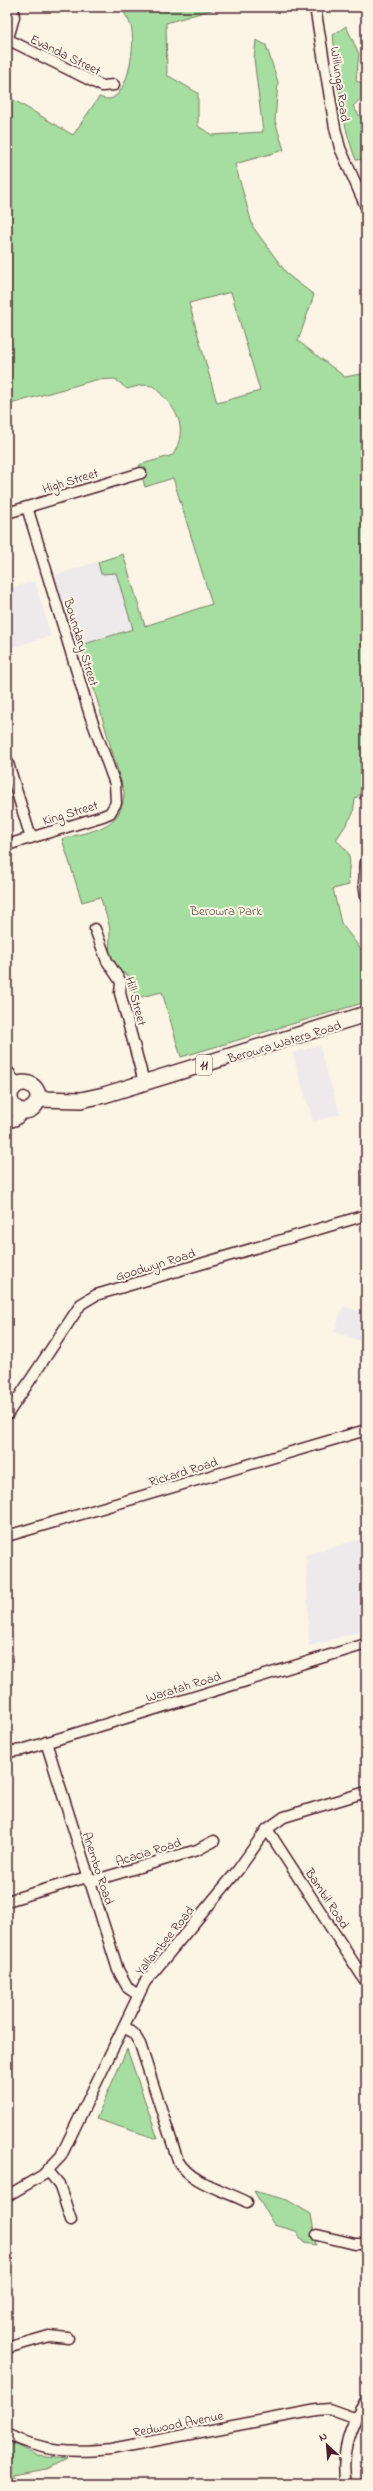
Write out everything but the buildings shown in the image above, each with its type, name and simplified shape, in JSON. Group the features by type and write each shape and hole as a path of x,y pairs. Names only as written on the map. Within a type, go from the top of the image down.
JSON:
{"main road":[{"name":"Berowra Waters Road","path":"38,1099 81,1100 366,1014"},
{"path":"11,1080 31,1084 37,1090 38,1099 33,1108 26,1111 9,1110 11,1080"}],"street":[{"path":"8,41 14,17 13,7"},
{"name":"Willunga Road","path":"315,7 335,128 340,148 366,207"},
{"name":"Evanda Street","path":"8,41 102,86 114,85"},
{"name":"High Street","path":"7,513 141,473"},
{"name":"Boundary Street","path":"27,507 90,715 115,784"},
{"path":"7,760 31,838"},
{"name":"King Street","path":"7,846 98,819 110,813 116,803 115,784"},
{"path":"366,861 364,884 366,897"},
{"name":"Hill Street","path":"95,929 107,961 121,982 120,993 144,1082"},
{"path":"7,1123 16,1120 26,1111"},
{"name":"Goodwyn Road","path":"7,1415 82,1304 96,1295 366,1215"},
{"name":"Rickard Road","path":"7,1536 366,1430"},
{"name":"Waratah Road","path":"7,1752 22,1750 366,1644"},
{"name":"Anembo Road","path":"46,1742 88,1879 118,1970 128,1988 138,1995"},
{"name":"Yallambee Road","path":"7,2196 48,2171 65,2150 138,1995 154,1969 238,1870 267,1829 284,1817 366,1792"},
{"name":"Bambil Road","path":"267,1829 366,1982"},
{"name":"Acacia Road","path":"7,1901 197,1850 214,1841"},
{"path":"124,2026 134,2034 140,2044 178,2161 184,2171 193,2177 247,2202"},
{"path":"48,2171 59,2184 71,2220"},
{"path":"317,2235 355,2244 366,2244"},
{"path":"7,2348 49,2336 68,2338"},
{"path":"346,2484 345,2453 354,2418 366,2400"},
{"name":"Redwood Avenue","path":"7,2434 47,2450 87,2452 111,2450 317,2410 329,2409 354,2418"}],"shaded area":[{"path":"123,554 145,626 76,647 54,575"},
{"path":"35,581 51,636 7,649 7,589"},
{"path":"319,1045 340,1114 313,1122 292,1053"},
{"path":"343,1306 366,1313 366,1343 334,1332"},
{"path":"366,1537 366,1630 309,1646 306,1555"}],"green space":[{"name":"Berowra Park","path":"121,7 221,7 166,23 167,75 198,93 198,126 212,135 263,132 254,58 256,40 266,45 278,82 275,121 284,150 235,164 253,227 288,275 314,295 298,341 345,377 366,373 366,788 355,799 353,814 336,840 343,846 349,856 349,885 333,889 341,923 366,956 366,1002 181,1057 162,992 136,998 128,975 119,971 114,966 110,954 109,925 100,897 82,902 62,839 95,830 112,821 118,814 122,805 124,792 81,645 133,629 116,573 101,574 98,562 123,554 145,626 212,604 173,478 145,487 139,465 173,455 180,435 178,417 168,401 153,386 142,385 127,389 115,379 95,380 7,405 7,96 73,135 99,97 109,99 116,96 122,89 126,79 132,55 132,34 131,26","holes":["231,292 260,391 217,403 189,303"]},
{"path":"346,26 359,54 356,81 366,84 366,94 353,106 366,126 366,159 356,160 346,130 340,99 333,35"},
{"path":"127,2049 158,2139 96,2119"},
{"path":"254,2191 287,2200 311,2214 316,2245 304,2243 296,2231 274,2225"},
{"path":"7,2441 38,2456 67,2459 47,2469 15,2475 16,2484 7,2484"}],"waterway":[{"path":"360,798 366,793"}]}
